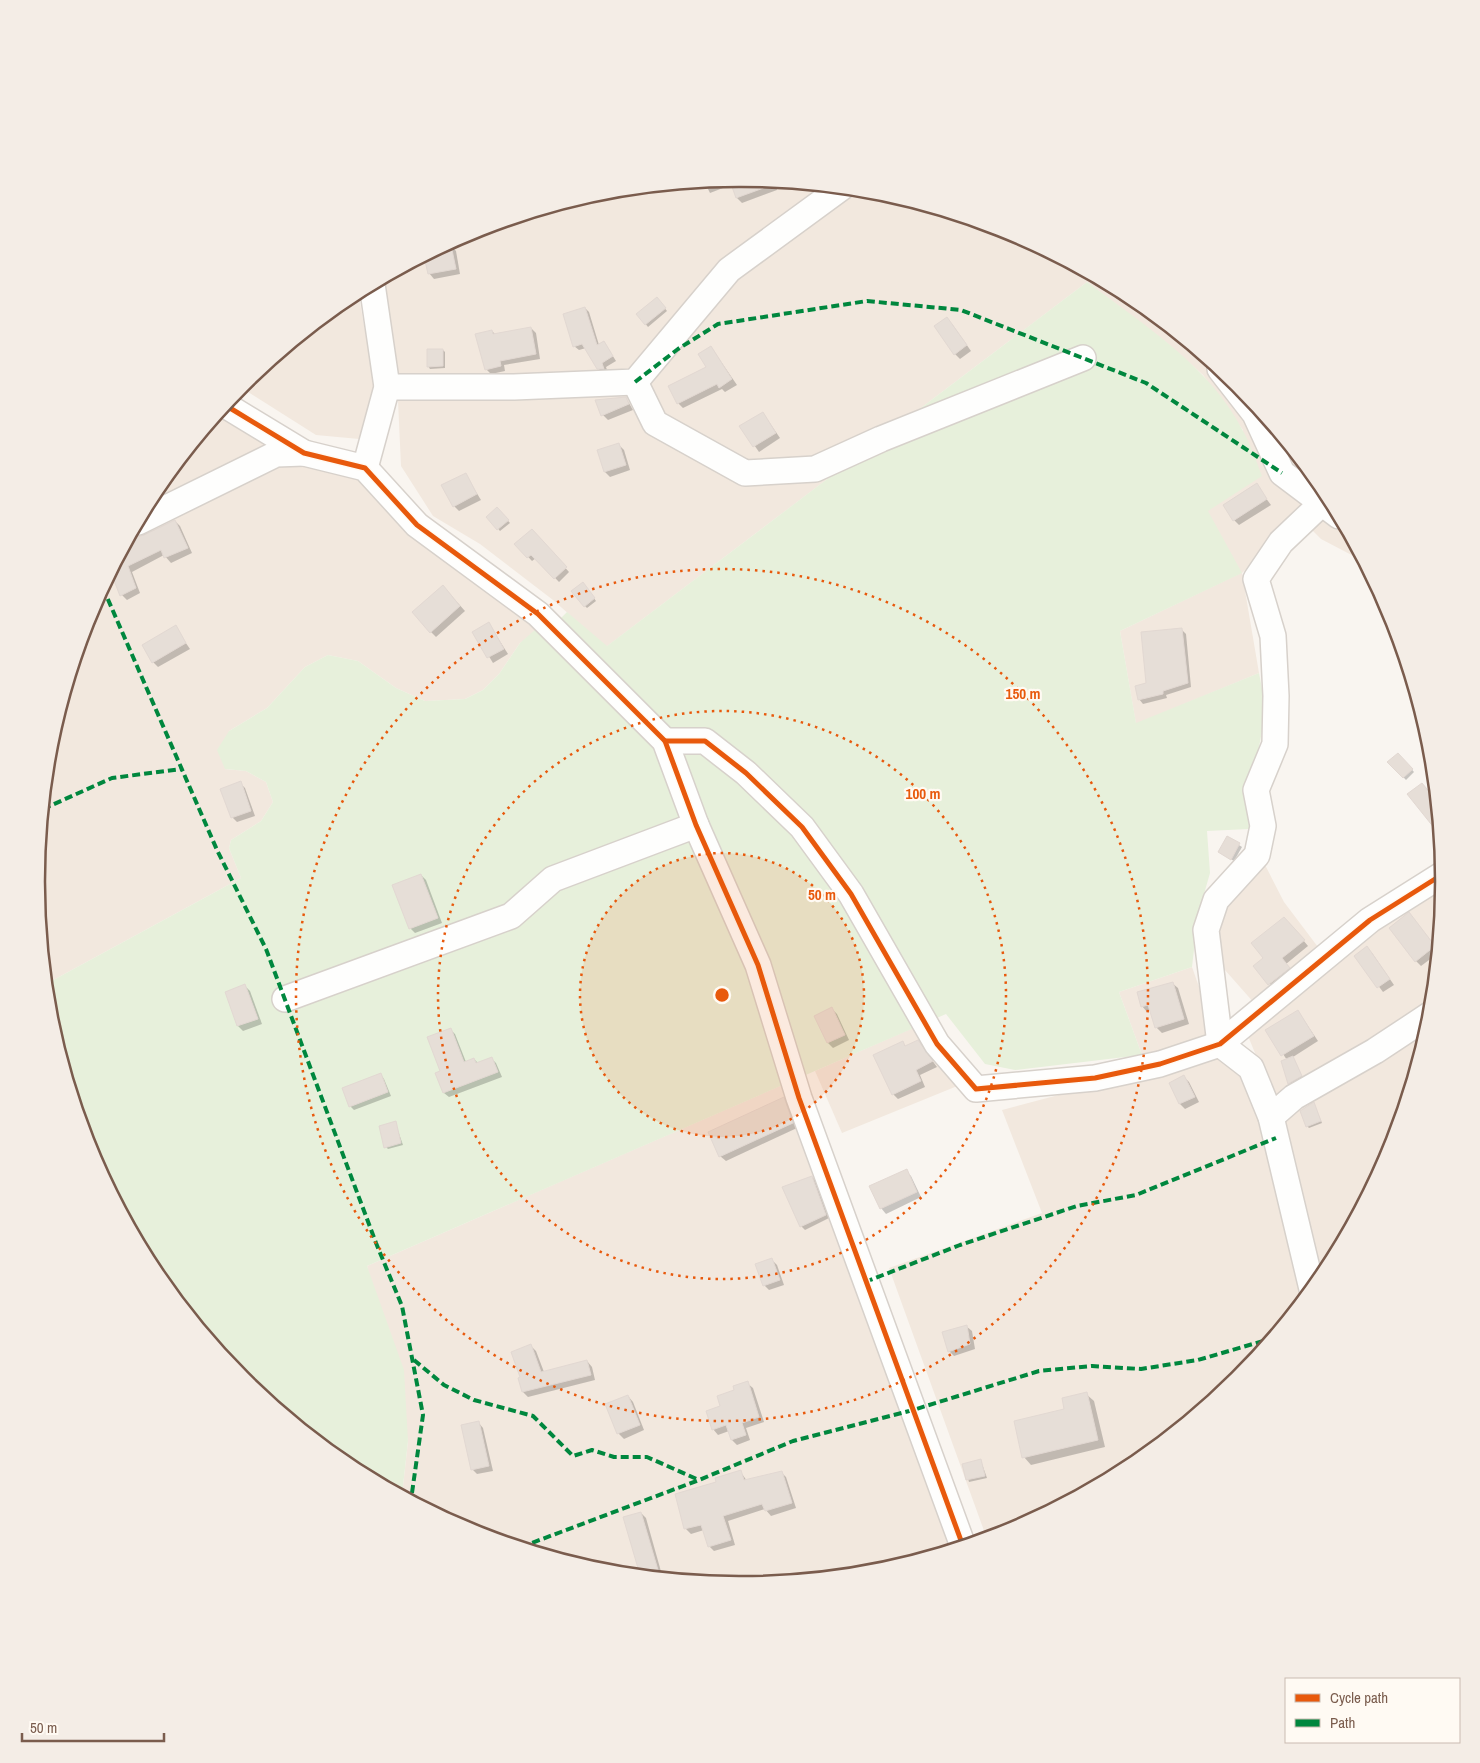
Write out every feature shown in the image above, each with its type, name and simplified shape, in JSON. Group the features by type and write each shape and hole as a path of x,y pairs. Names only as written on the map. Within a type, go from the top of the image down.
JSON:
{"street":[{"path":"387,387 514,387 635,382 729,270 835,193"},
{"path":"365,468 387,387 373,292"},
{"path":"635,382 655,423 745,472 762,472 815,469 880,439 1083,358"},
{"path":"231,409 304,453"},
{"path":"1256,415 1282,473 1325,506"},
{"path":"149,517 276,454 304,453 365,468 417,525 538,614 665,741 696,825 758,965 802,1107 961,1541"},
{"path":"1310,1279 1271,1117 1251,1068 1220,1044 1206,930 1216,900 1257,855 1263,826 1256,790 1275,744 1276,696 1272,636 1256,579 1281,542 1328,511"},
{"path":"665,741 705,741 746,773 802,827 851,894 937,1044 976,1089 1095,1078 1160,1064 1220,1044 1370,920 1435,879"},
{"path":"285,1000 511,916 553,878 696,825"},
{"path":"1271,1117 1294,1097 1375,1051 1421,1021"}],"shaded area":[{"path":"695,188 785,188 831,192 876,200 920,210 1006,239 1088,280 1163,330 1198,359 1263,423 1318,495 1354,556 1321,539 1300,518 1242,573 1259,673 1136,724 1120,631 1241,573 1207,511 1243,430 1203,375 1167,343 1087,282 606,647 553,600 480,544 433,516 401,466 397,379 384,286 433,258 474,239 560,210 649,192"},
{"path":"360,301 375,386 370,440 316,435 247,392 317,330"},
{"path":"234,406 282,439 159,500 189,458"},
{"path":"272,465 365,466 555,624 520,643 499,674 483,690 465,699 425,701 396,688 358,661 328,655 305,667 267,708 229,731 225,769 246,771 266,782 273,802 261,821 231,840 229,848 241,878 52,981 46,927 46,836 58,746 82,658 98,616 117,574 143,526"},
{"path":"1262,859 1284,902 1321,951 1255,1004 1217,961 1219,903"},
{"path":"1435,887 1434,927 1422,1017 1398,1105 1363,1189 1342,1229 1317,1270 1283,1121 1248,1036 1387,919"},
{"path":"1192,967 1216,1035 1142,1055 1119,992"},
{"path":"931,1020 972,1080 842,1133 815,1071"},
{"path":"1217,1053 1246,1071 1305,1286 1263,1340 1198,1404 1163,1433 1087,1483 1047,1505 984,1532 889,1268 1042,1213 1002,1110"},
{"path":"796,1079 966,1539 920,1553 831,1571 785,1575 695,1575 649,1571 560,1553 474,1524 403,1489 408,1441 367,1266"}],"green space":[{"path":"1087,282 1174,348 1213,386 1243,431 1262,476 1208,511 1242,573 1120,631 1136,723 1259,673 1266,710 1248,805 1249,829 1207,831 1210,873 1198,915 1192,967 1119,992 1142,1055 1015,1070 985,1064 946,1014 367,1266 404,1370 408,1441 403,1489 354,1459 317,1433 282,1404 217,1340 162,1268 138,1229 98,1147 82,1105 69,1061 58,1017 52,981 241,878 229,848 231,840 261,821 273,802 266,782 246,771 225,769 217,750 229,731 267,708 305,667 328,655 358,661 396,688 425,701 465,699 483,690 499,674 520,643 536,629 555,624 567,612 607,646"}],"building":[{"path":"732,187 765,188 736,198"},
{"path":"452,249 456,269 428,274 425,262"},
{"path":"657,297 666,308 645,325 636,314"},
{"path":"585,307 597,345 604,341 613,356 602,363 604,369 597,369 582,344 573,347 563,314"},
{"path":"947,317 967,345 954,355 934,326"},
{"path":"531,327 536,354 500,361 501,366 485,370 475,334 492,330 493,334"},
{"path":"711,346 732,379 719,388 717,384 677,404 668,386 706,367 698,354"},
{"path":"427,349 443,349 443,366 427,367"},
{"path":"626,397 629,404 601,416 595,400"},
{"path":"763,412 776,433 753,447 739,426"},
{"path":"619,443 626,465 604,472 597,450"},
{"path":"466,473 477,494 453,507 441,485"},
{"path":"1257,483 1267,499 1233,521 1223,505"},
{"path":"497,507 509,520 497,530 486,517"},
{"path":"175,520 188,548 164,558 161,550 128,566 136,588 120,596 114,580 136,537"},
{"path":"532,529 567,567 554,579 531,555 527,558 514,544"},
{"path":"583,582 595,598 584,607 571,591"},
{"path":"443,585 460,606 430,633 412,612"},
{"path":"489,622 504,649 487,658 472,632"},
{"path":"176,625 186,643 152,663 142,645"},
{"path":"1182,628 1188,683 1163,691 1163,694 1138,700 1135,686 1146,683 1141,632"},
{"path":"1398,753 1413,769 1403,778 1387,762"},
{"path":"241,781 251,811 231,818 220,789"},
{"path":"1422,783 1429,792 1433,826 1407,794"},
{"path":"1227,836 1240,843 1231,860 1218,852"},
{"path":"421,874 438,918 409,929 392,885"},
{"path":"1409,912 1432,942 1432,949 1415,962 1389,928"},
{"path":"1284,917 1305,940 1282,958 1290,968 1268,985 1253,966 1263,958 1251,943"},
{"path":"1367,946 1390,979 1377,988 1354,956"},
{"path":"1173,982 1184,1019 1155,1028 1148,1005 1141,1007 1137,992"},
{"path":"245,984 258,1019 237,1026 225,992"},
{"path":"832,1007 845,1035 827,1043 814,1016"},
{"path":"1298,1010 1314,1036 1281,1056 1265,1030"},
{"path":"451,1028 464,1062 474,1058 476,1063 492,1057 498,1072 443,1093 435,1073 440,1071 427,1037"},
{"path":"918,1040 933,1061 916,1070 921,1081 892,1095 873,1055 903,1041 905,1046"},
{"path":"1293,1056 1302,1076 1288,1084 1281,1061"},
{"path":"381,1073 388,1092 349,1107 342,1088"},
{"path":"1184,1075 1195,1097 1179,1104 1169,1083"},
{"path":"784,1097 793,1123 719,1157 708,1132"},
{"path":"1314,1102 1321,1121 1306,1127 1300,1111"},
{"path":"396,1121 401,1143 384,1148 379,1126"},
{"path":"907,1169 917,1192 880,1209 869,1186"},
{"path":"812,1176 826,1215 800,1227 782,1187"},
{"path":"772,1258 780,1280 763,1286 755,1264"},
{"path":"967,1325 970,1344 948,1352 942,1332"},
{"path":"531,1344 541,1372 587,1360 591,1375 522,1392 518,1378 520,1377 511,1352"},
{"path":"748,1381 759,1417 742,1423 746,1435 731,1440 726,1425 712,1430 706,1411 720,1406 717,1396 734,1390 733,1386"},
{"path":"1087,1392 1098,1440 1022,1458 1014,1421 1064,1409 1062,1398"},
{"path":"628,1395 640,1425 617,1434 605,1404"},
{"path":"479,1421 489,1466 471,1470 461,1425"},
{"path":"981,1459 985,1476 966,1480 962,1464"},
{"path":"741,1470 744,1480 782,1471 792,1503 765,1511 762,1504 723,1516 731,1540 708,1547 701,1525 684,1529 675,1494 716,1482 715,1478"},
{"path":"641,1512 658,1570 653,1571 638,1569 623,1517"}],"marked path":[{"path":"635,382 678,349 718,324 867,301 961,310 1146,383 1282,473"},
{"path":"107,597 217,850 266,949 376,1243 402,1306 423,1415 412,1494"},
{"path":"49,806 112,778 181,769"},
{"path":"865,1282 960,1245 1077,1206 1136,1195 1276,1138"},
{"path":"530,1544 699,1480 793,1441 913,1410 1039,1371 1092,1366 1141,1369 1198,1360 1262,1341"},
{"path":"414,1360 444,1385 474,1400 533,1416 573,1456 592,1450 614,1457 647,1457 699,1480"}],"cycle path":[{"path":"231,409 304,453 365,468 417,525 538,614 665,741 696,825 758,965 799,1098 961,1541"},
{"path":"665,741 705,741 746,773 802,827 851,894 937,1044 976,1089 1095,1078 1160,1064 1220,1044 1370,920 1435,879"}]}
